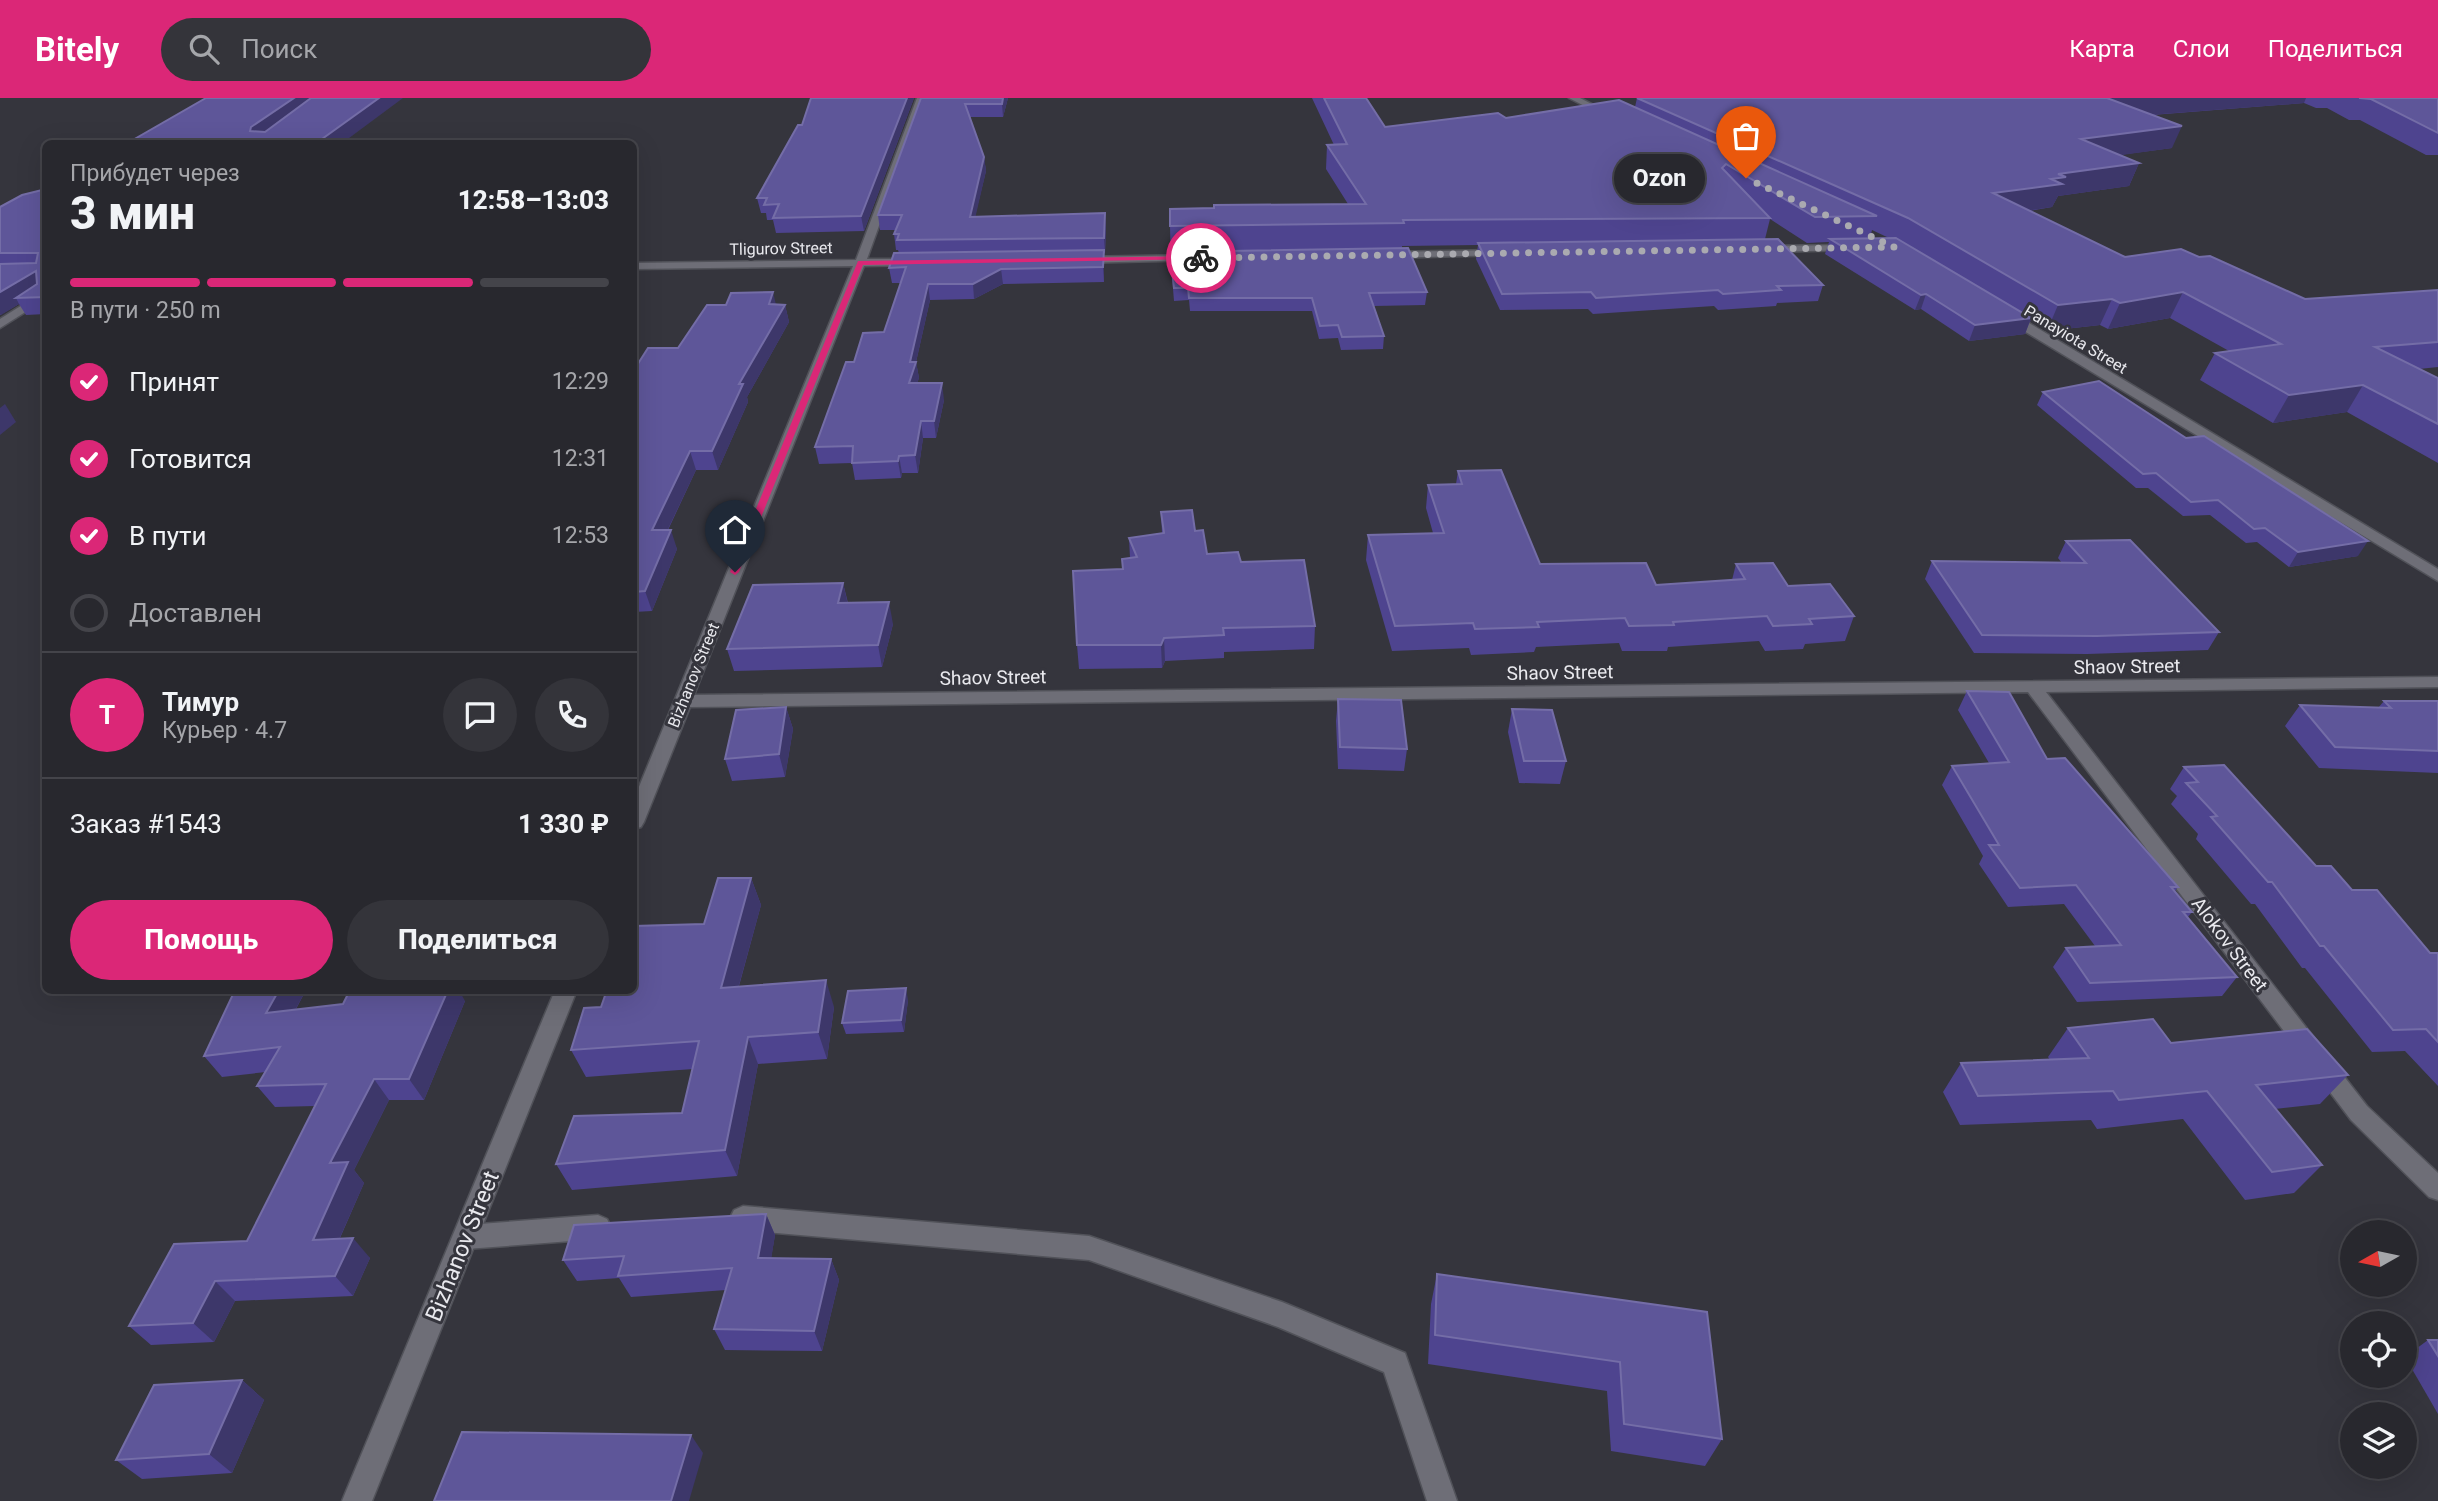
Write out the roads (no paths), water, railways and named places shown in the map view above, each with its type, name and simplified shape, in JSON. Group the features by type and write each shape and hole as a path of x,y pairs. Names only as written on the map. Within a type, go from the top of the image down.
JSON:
{"street":[{"name":"Bizhanov Street","path":"637,814 860,263 921,98"},
{"path":"1573,98 1622,121"},
{"path":"1754,250 1866,248"},
{"path":"1377,255 1517,253"},
{"path":"1070,260 1210,258"},
{"name":"Tligurov Street","path":"637,266 930,262"},
{"path":"0,324 42,296"},
{"name":"Panayiota Street","path":"1989,305 2438,576"},
{"name":"Shaov Street","path":"682,701 2438,682"},
{"name":"Alokov Street","path":"2035,688 2359,1113 2438,1189"},
{"name":"Bizhanov Street","path":"357,1501 564,994"},
{"path":"719,1218 1089,1248 1282,1315 1395,1363 1441,1501"},
{"path":"466,1237 626,1225"}],"place":[{"name":"Ozon","path":"1746,178"}]}
